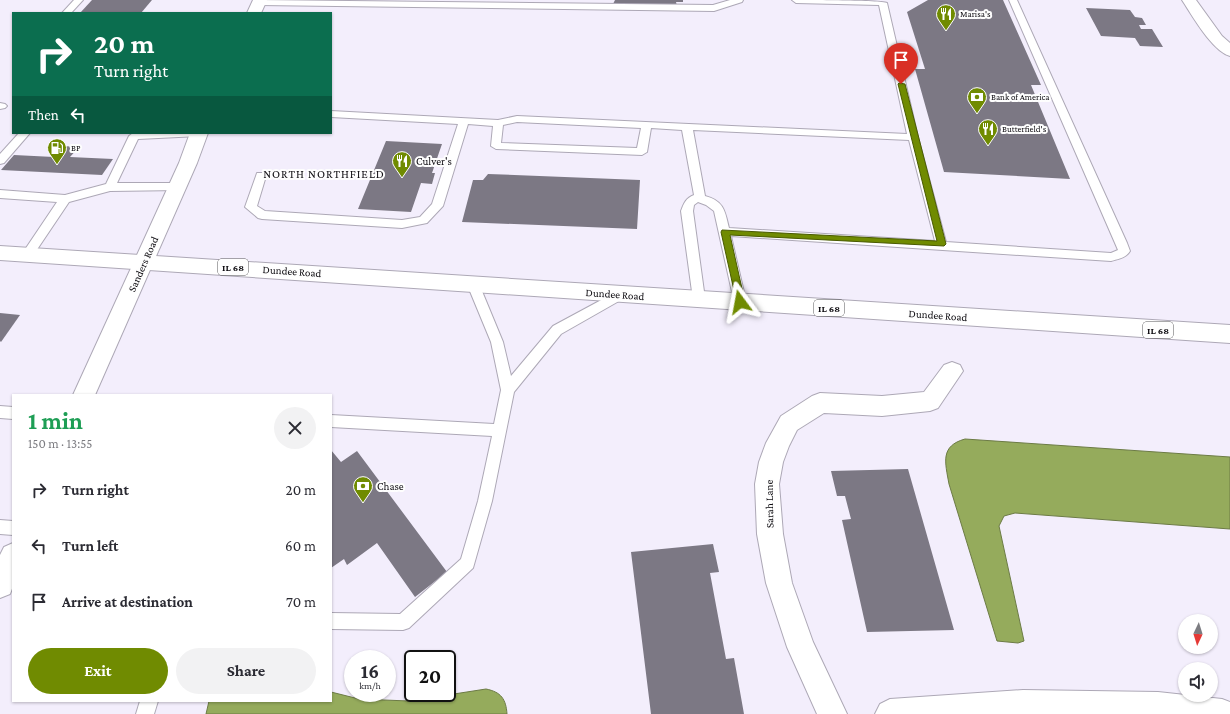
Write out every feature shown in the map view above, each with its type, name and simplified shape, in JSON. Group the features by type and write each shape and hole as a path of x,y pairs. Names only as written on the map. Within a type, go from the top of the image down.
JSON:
{"main road":[{"path":"1189,0 1217,39 1230,51"},
{"name":"Sanders Road","path":"84,394 177,187 199,134"},
{"name":"Dundee Road","path":"0,253 144,261 1230,334"},
{"name":"Sarah Lane","path":"832,714 801,647 779,583 770,534 767,484 771,462 778,443 789,423 820,403 882,406 930,401 952,371"},
{"path":"0,585 12,558"},
{"path":"890,714 1023,705 1158,707 1222,714"}],"lane":[{"path":"67,12 79,0"},
{"path":"257,5 333,1 714,8 739,0"},
{"path":"796,0 883,3 913,137 942,244"},
{"path":"725,232 942,244 1111,256 1120,254 1124,251 1013,0"},
{"path":"332,114 498,123 517,119 913,137"},
{"path":"261,176 251,207 262,215 402,224 423,220 437,206 464,121"},
{"path":"498,123 496,146 642,152 646,125"},
{"path":"687,127 700,198"},
{"path":"0,162 24,134"},
{"path":"110,187 134,135 166,134"},
{"path":"0,194 64,199 110,187 177,187"},
{"path":"699,299 687,212 688,205 694,200 700,198 711,201 719,209 740,302"},
{"path":"28,254 64,199"},
{"path":"332,620 403,622 467,563 485,501 508,390 497,342 473,284"},
{"path":"508,390 557,330 622,294"},
{"path":"0,412 12,413"},
{"path":"332,421 500,430"},
{"path":"0,527 12,528"},
{"path":"145,714 149,702"}],"shaded area":[{"path":"965,439 1230,457 1230,529 1015,513 1004,516 999,526 1024,641 1018,643 997,641 949,484 946,469 946,456 951,446"},
{"path":"486,689 499,694 502,697 507,714 206,714 209,702 332,702 332,692 344,695 344,702 396,702 396,700 404,702 456,702 456,694"}],"building":[{"path":"92,0 152,0 142,12 81,12"},
{"path":"615,0 683,0 683,2 676,2 677,6 613,4"},
{"path":"928,0 1003,0 1041,85 1031,85 1070,179 944,172 915,69 925,69 907,12"},
{"path":"1086,8 1130,10 1135,17 1142,18 1146,25 1139,25 1141,29 1152,29 1163,47 1140,46 1135,38 1101,36"},
{"name":"Culver's","path":"386,141 442,144 432,173 435,173 432,184 421,183 411,212 358,209"},
{"name":"BP","path":"63,146 79,147 70,157 113,159 102,175 1,170 14,155 54,157"},
{"path":"488,174 640,180 637,229 462,222 473,180 483,180"},
{"path":"0,313 20,315 1,342 0,341"},
{"name":"Chase","path":"332,451 341,462 357,451 447,572 415,597 377,543 347,565 344,559 332,567"},
{"path":"908,469 954,630 867,632 842,520 851,519 845,496 837,496 831,471"},
{"path":"713,544 719,572 710,573 726,659 734,658 744,714 651,714 631,552"}],"place":[{"name":"Marisa's","path":"946,31"},
{"name":"Bank of America","path":"977,114"},
{"name":"Butterfield's","path":"988,146"},
{"name":"BP","path":"57,165"},
{"name":"Culver's","path":"402,178"},
{"name":"Chase","path":"363,503"}],"district":[{"name":"NORTH NORTHFIELD","path":"324,174"}],"route":[{"path":"740,302 725,232 942,244 913,137 901,84"}]}
